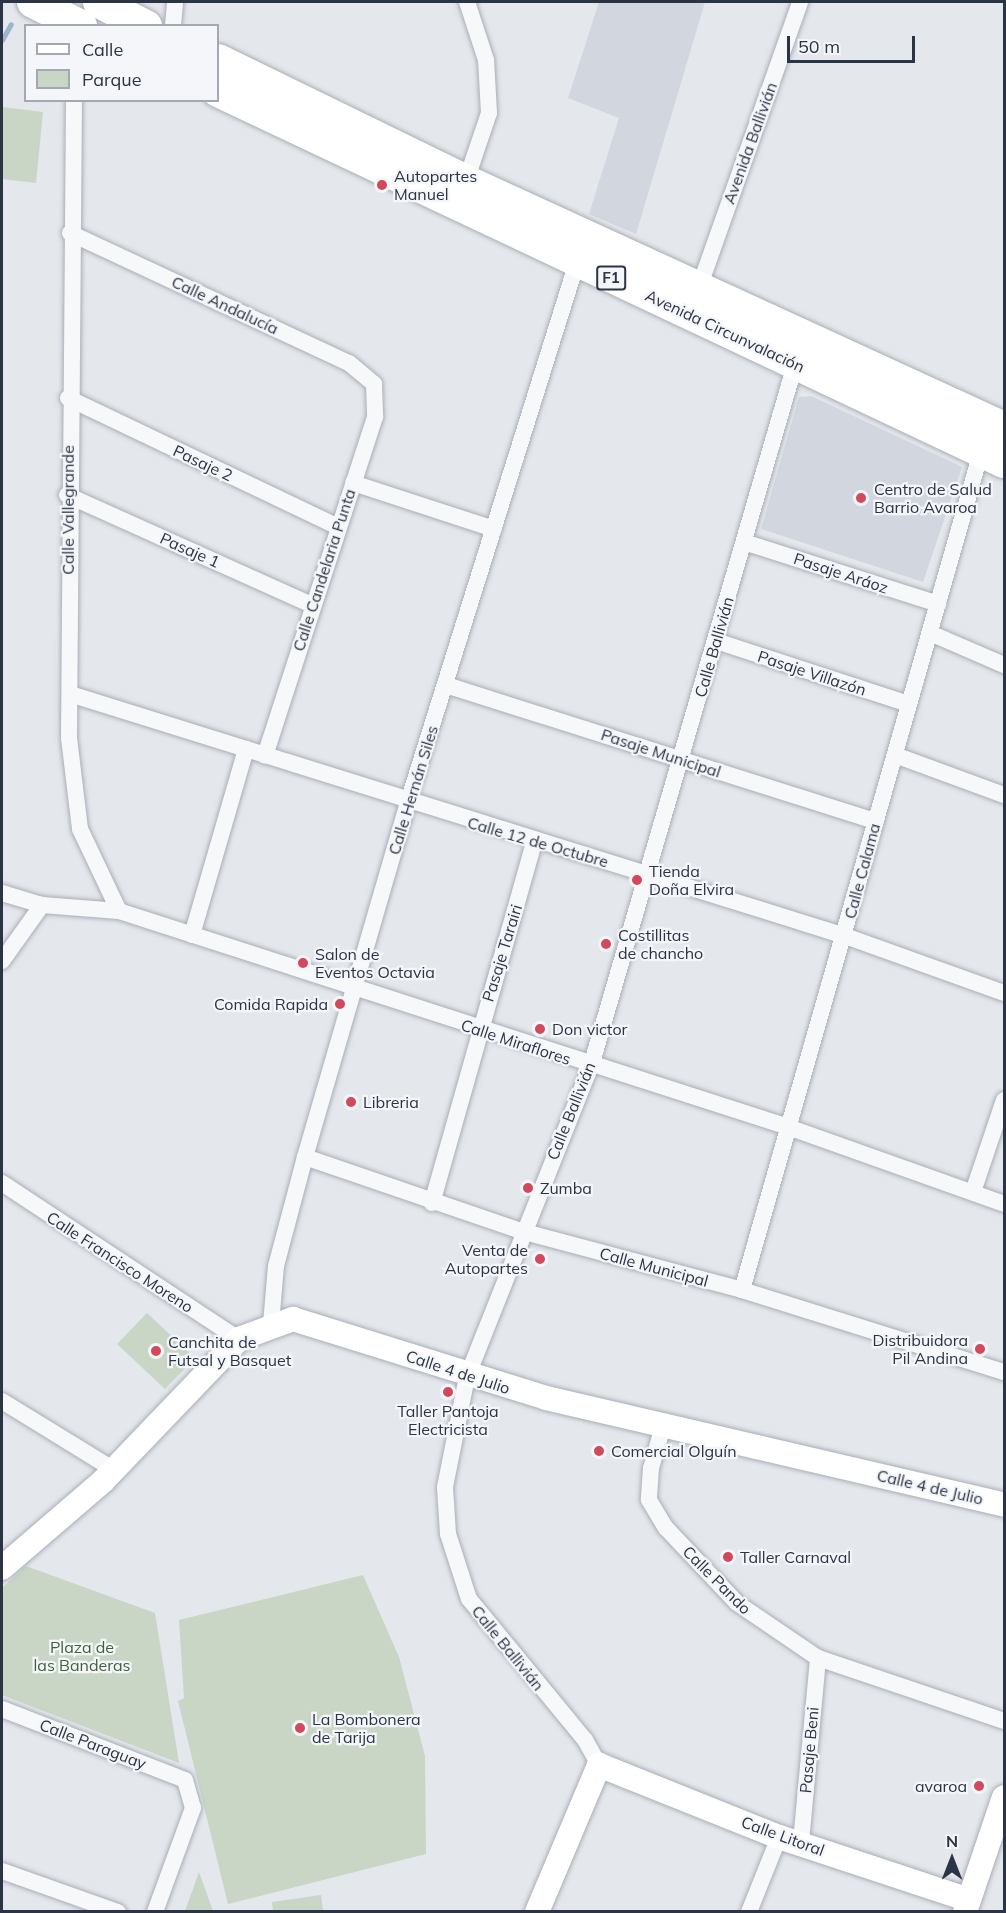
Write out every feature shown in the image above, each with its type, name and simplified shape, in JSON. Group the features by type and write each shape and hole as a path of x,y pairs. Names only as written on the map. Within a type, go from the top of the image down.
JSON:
{"highway":[{"path":"99,2 142,24"},
{"path":"39,4 77,24"},
{"name":"Avenida Circunvalación","path":"219,60 466,182 700,285 799,349 993,457"},
{"name":"Avenida Circunvalación","path":"219,91 577,262 1005,428"}],"street":[{"path":"173,24 175,2"},
{"path":"466,182 489,113 486,60 467,2"},
{"name":"Avenida Ballivián","path":"700,285 800,2"},
{"name":"Calle Vallegrande","path":"74,102 67,495 71,781 80,829 119,910"},
{"name":"Calle Andalucía","path":"70,233 350,363 374,384"},
{"name":"Calle Hernán Siles","path":"272,1324 276,1266 305,1157 356,989 408,802 577,262"},
{"name":"Calle Ballivián","path":"599,1765 585,1740 490,1631 468,1599 448,1534 445,1487 467,1377 521,1231 591,1066 649,874 799,349"},
{"name":"Calle Candelaria Punta","path":"265,756 312,605 375,417 374,384"},
{"name":"Pasaje 2","path":"68,398 338,527"},
{"name":"Calle Calama","path":"742,1290 938,604 993,457"},
{"path":"353,483 494,529"},
{"name":"Pasaje 1","path":"67,495 312,605"},
{"name":"Pasaje Aráoz","path":"744,542 938,604"},
{"path":"930,633 1005,665"},
{"name":"Pasaje Villazón","path":"716,641 909,704"},
{"name":"Pasaje Municipal","path":"446,685 876,821"},
{"name":"Calle 12 de Octubre","path":"70,694 534,842 649,874 845,936 1005,993"},
{"path":"192,935 246,749"},
{"path":"895,755 1005,795"},
{"name":"Pasaje Tarairi","path":"432,1203 478,1031 534,842"},
{"name":"Calle Miraflores","path":"2,893 42,905 119,910 478,1031 788,1127 1005,1204"},
{"path":"2,961 42,905"},
{"path":"973,1192 1005,1100"},
{"name":"Calle Municipal","path":"305,1157 432,1203 521,1231 742,1290 1005,1372"},
{"name":"Calle Francisco Moreno","path":"2,1184 121,1264 239,1339"},
{"name":"Calle 4 de Julio","path":"2,1568 114,1470 179,1408 239,1339 272,1324 293,1319 467,1377 663,1426 1005,1504"},
{"path":"2,1401 114,1470"},
{"name":"Calle Pando","path":"663,1426 651,1468 649,1500 666,1528 737,1604 818,1658 1005,1721"},
{"name":"Pasaje Beni","path":"749,1911 790,1839 818,1658"},
{"name":"Calle Paraguay","path":"2,1709 185,1780 193,1808 155,1911"},
{"path":"537,1911 599,1765"},
{"name":"Calle Litoral","path":"599,1765 967,1906"},
{"path":"967,1906 1004,1802"},
{"path":"2,1871 118,1911"}],"shaded area":[{"path":"599,2 705,2 636,234 589,214 619,118 568,98"},
{"name":"Centro de Salud Barrio Avaroa","path":"811,396 962,467 923,582 761,529 799,397"}],"green space":[{"path":"2,107 43,112 36,183 2,179"},
{"name":"Canchita de Futsal y Basquet","path":"147,1313 195,1358 165,1389 117,1344"},
{"name":"Plaza de las Banderas","path":"26,1566 155,1613 179,1763 2,1695 2,1588"},
{"name":"La Bombonera de Tarija","path":"363,1575 399,1657 425,1756 426,1854 228,1904 178,1701 184,1698 179,1620"},
{"path":"199,1872 213,1911 185,1911"},
{"path":"321,1895 323,1911 273,1911 272,1902"}],"waterway":[{"path":"2,40 11,24"}],"place":[{"name":"Autopartes Manuel","path":"382,185"},
{"name":"Centro de Salud Barrio Avaroa","path":"861,498"},
{"name":"Tienda Doña Elvira","path":"637,880"},
{"name":"Costillitas de chancho","path":"606,944"},
{"name":"Salon de Eventos Octavia","path":"303,963"},
{"name":"Comida Rapida","path":"340,1004"},
{"name":"Don victor","path":"540,1029"},
{"name":"Libreria","path":"351,1102"},
{"name":"Zumba","path":"528,1188"},
{"name":"Venta de Autopartes","path":"540,1259"},
{"name":"Distribuidora Pil Andina","path":"980,1349"},
{"name":"Canchita de Futsal y Basquet","path":"156,1351"},
{"name":"Taller Pantoja Electricista","path":"448,1392"},
{"name":"Comercial Olguín","path":"599,1451"},
{"name":"Taller Carnaval","path":"728,1557"},
{"name":"La Bombonera de Tarija","path":"300,1728"},
{"name":"avaroa","path":"979,1786"}]}
